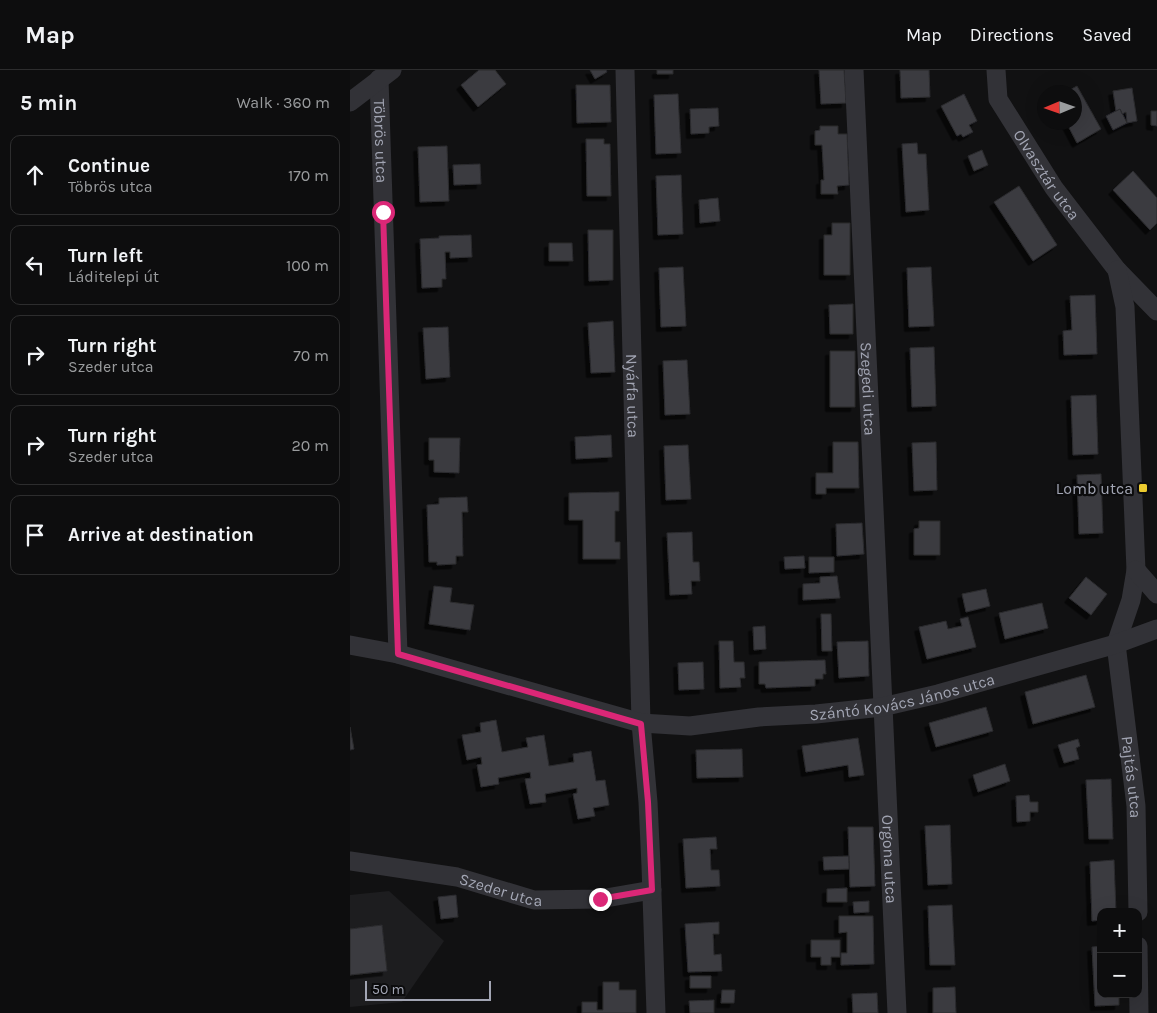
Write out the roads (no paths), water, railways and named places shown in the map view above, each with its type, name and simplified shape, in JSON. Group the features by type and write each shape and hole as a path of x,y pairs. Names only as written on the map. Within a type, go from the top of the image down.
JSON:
{"street":[{"name":"Nyárfa utca","path":"625,70 641,724"},
{"name":"Szegedi utca","path":"854,70 882,706"},
{"name":"Olvasztár utca","path":"996,70 998,99 1054,188 1116,270 1157,311"},
{"path":"350,102 385,75"},
{"name":"Töbrös utca","path":"385,75 398,654"},
{"path":"1116,270 1125,307 1136,570 1132,600 1116,644"},
{"path":"1136,570 1157,594"},
{"name":"Szántó Kovács János utca","path":"350,645 398,654 641,724 690,726 759,717 816,714 882,706 938,694 1116,644 1157,629"},
{"name":"Pajtás utca","path":"1116,644 1136,806 1138,908"},
{"name":"Orgona utca","path":"882,706 897,1013"},
{"path":"641,724 648,802 656,1013"},
{"name":"Szeder utca","path":"350,861 457,877 534,900 600,899 652,890"},
{"path":"1138,953 1139,1013"}],"place":[{"name":"Lomb utca","path":"1143,488"}]}
